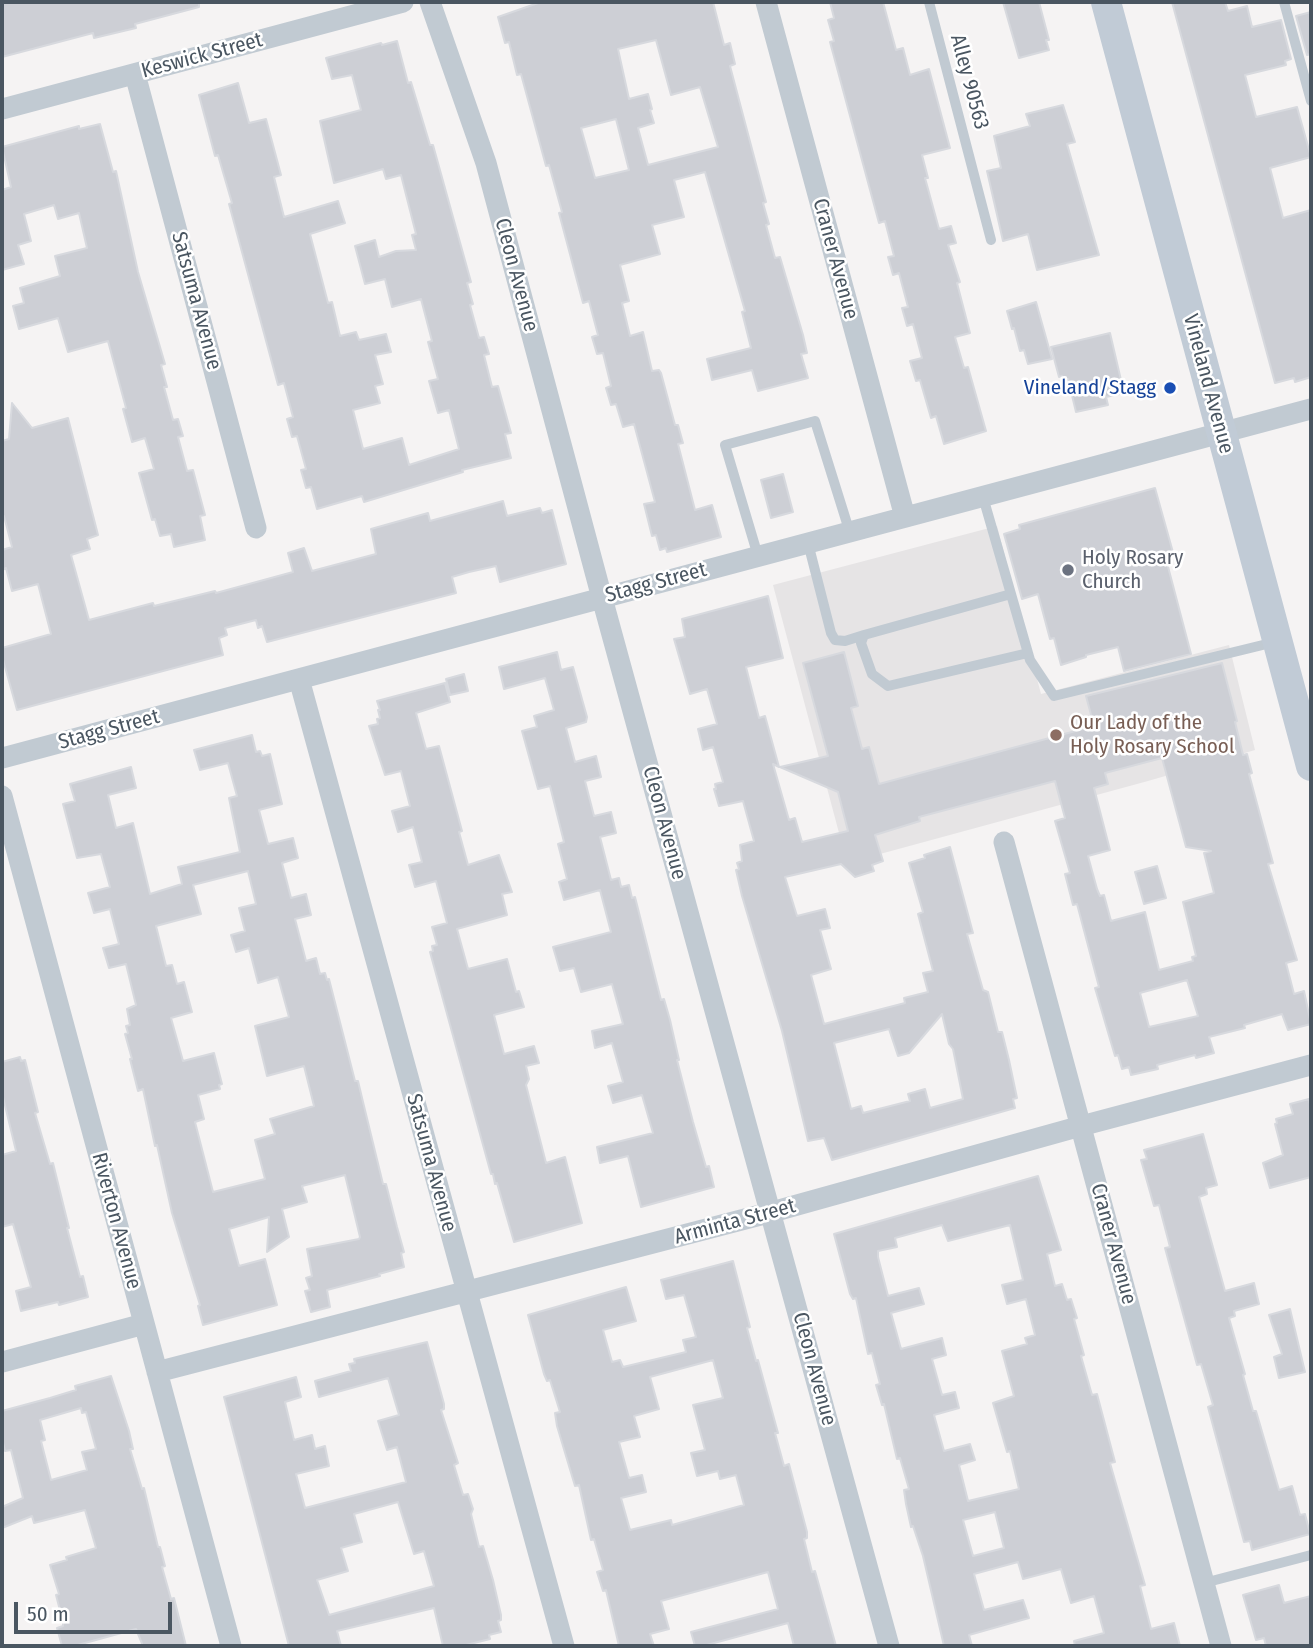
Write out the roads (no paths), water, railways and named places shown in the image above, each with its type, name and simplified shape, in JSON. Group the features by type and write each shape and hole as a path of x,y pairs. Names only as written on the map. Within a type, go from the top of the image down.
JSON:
{"main road":[{"name":"Vineland Avenue","path":"1106,2 1310,756"}],"street":[{"name":"Keswick Street","path":"2,109 403,2"},
{"name":"Cleon Avenue","path":"430,2 486,163 602,598 889,1646"},
{"name":"Craner Avenue","path":"766,2 905,517"},
{"name":"Satsuma Avenue","path":"135,74 256,528"},
{"name":"Stagg Street","path":"2,758 1311,409"},
{"name":"Satsuma Avenue","path":"299,679 564,1646"},
{"name":"Riverton Avenue","path":"2,796 231,1646"},
{"name":"Craner Avenue","path":"1004,842 1221,1646"},
{"name":"Arminta Street","path":"157,1372 772,1213 1311,1065"},
{"path":"2,1363 144,1324"}],"lane":[{"name":"Alley 90563","path":"929,2 991,240"},
{"path":"1284,2 1311,101"},
{"path":"758,556 725,445 815,421 850,533"},
{"path":"983,497 1030,660 1054,696 1277,641"},
{"path":"808,543 831,634 835,639 845,640 1010,594"},
{"path":"864,635 862,643 872,674 888,686 1028,653"},
{"path":"1204,1583 1311,1555"}],"place":[{"name":"Vineland/Stagg","path":"1170,388"},
{"name":"Holy Rosary Church","path":"1068,570"},
{"name":"Our Lady of the Holy Rosary School","path":"1056,735"}]}
